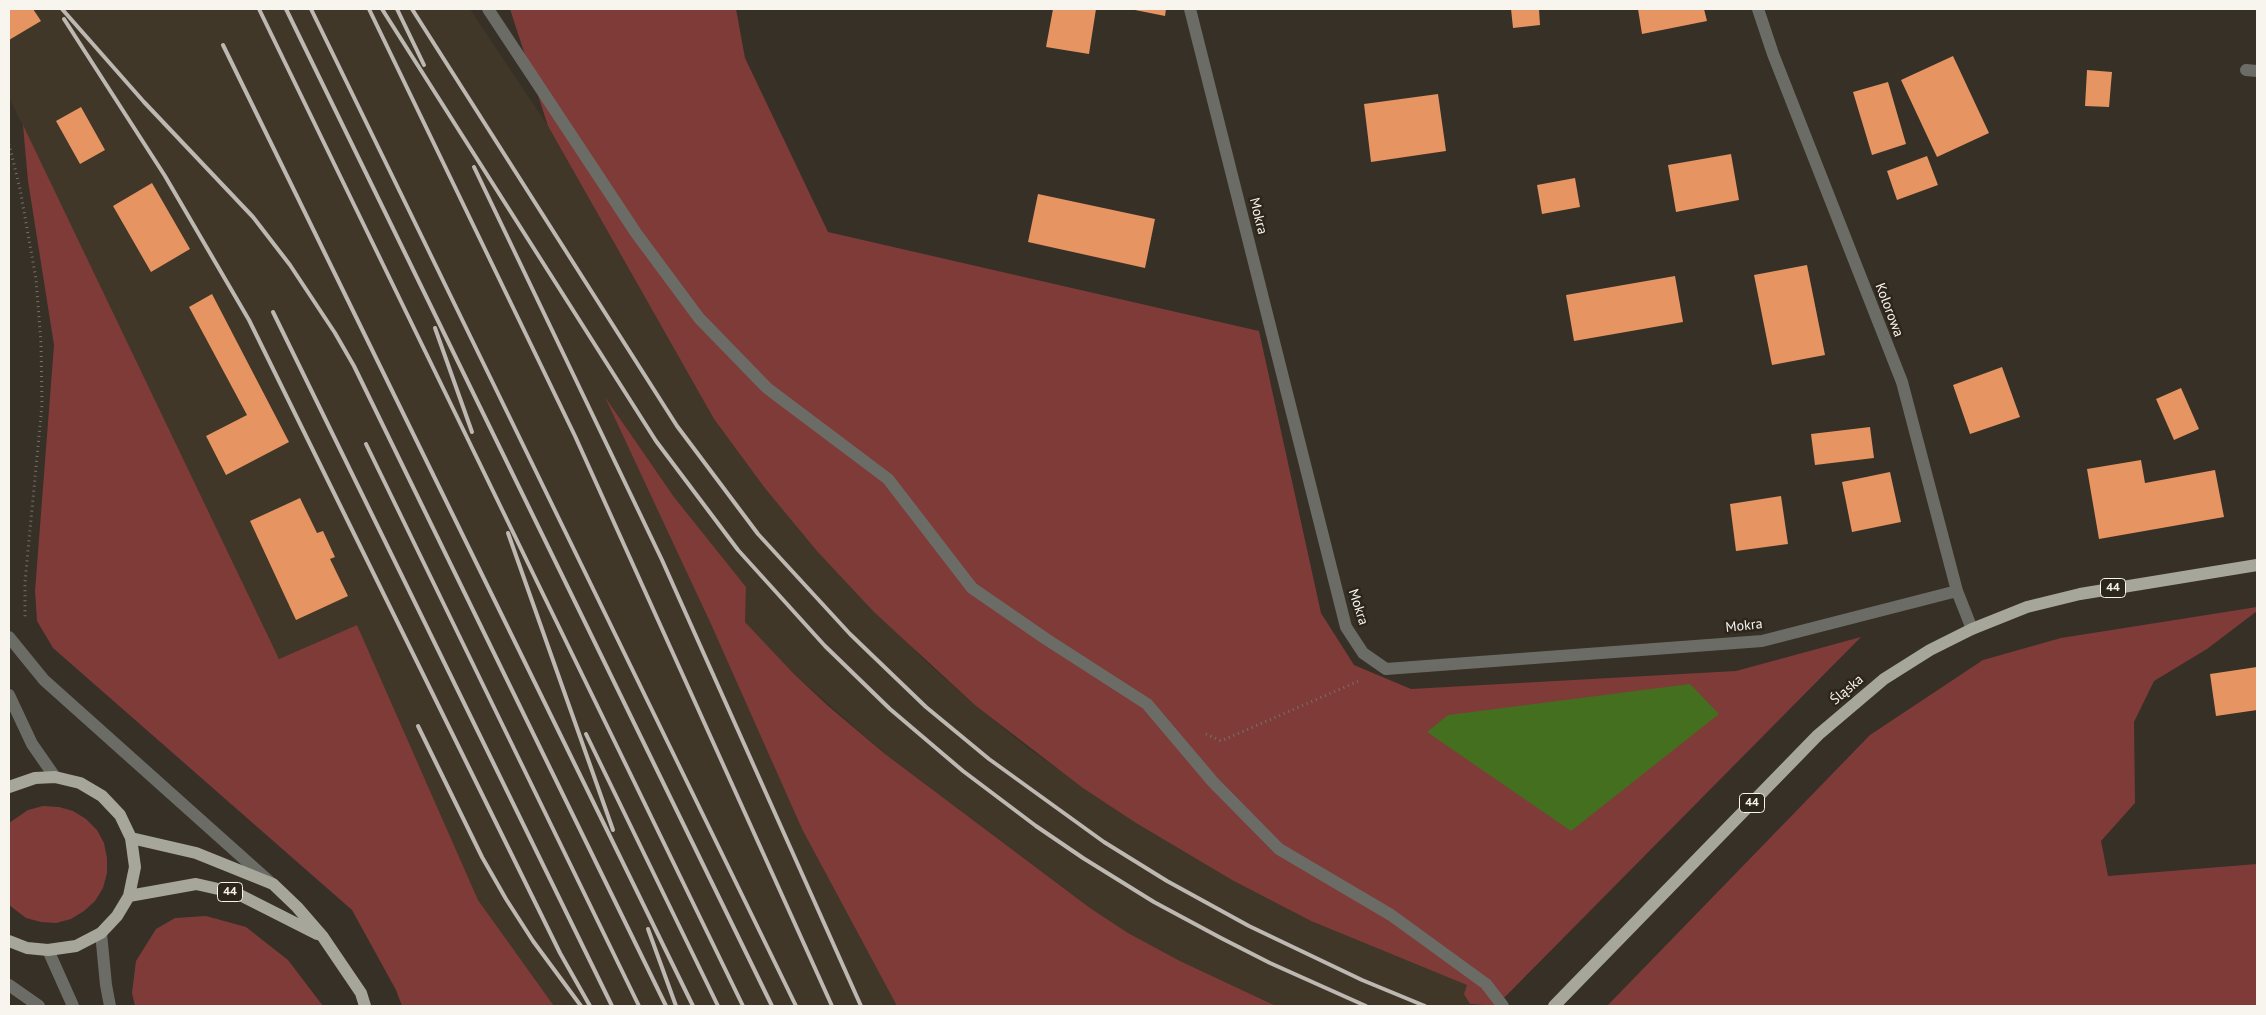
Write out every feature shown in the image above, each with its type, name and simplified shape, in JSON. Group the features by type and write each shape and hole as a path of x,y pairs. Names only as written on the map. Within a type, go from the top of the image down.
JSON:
{"main road":[{"name":"Śląska","path":"1554,1006 1818,735 1884,679 1930,650 1972,629 2027,607 2080,594 2257,565"},
{"path":"9,787 35,778 55,777 80,783 102,796 120,815 131,838 135,867 129,896 117,916 101,933 76,946 48,950 27,948 9,941"},
{"name":"44","path":"131,838 196,853 273,884 297,907 323,937 361,993 365,1006"},
{"name":"44","path":"129,896 196,884 236,893 323,937"}],"street":[{"path":"488,9 636,233 699,318 767,388 888,480 972,588 1046,640 1147,704 1213,782 1279,849 1391,915 1486,984 1504,1006"},
{"name":"Mokra","path":"1190,9 1346,627 1363,653 1386,669 1762,641 1957,591"},
{"name":"Kolorowa","path":"1758,9 1776,63 1902,382 1957,591 1972,629"},
{"path":"9,637 44,680 273,884"},
{"path":"9,696 32,744 55,777"},
{"path":"101,933 110,1006"},
{"path":"48,950 73,1006"},
{"path":"9,985 39,1006"}],"path":[{"path":"9,144 20,189 36,279 41,343 42,405 24,582 25,618"},
{"path":"1204,733 1221,741 1386,669"}],"shaded area":[{"path":"9,9 470,9 548,126 714,419 764,487 923,659 976,706 1028,748 1136,823 1232,880 1311,921 1468,985 1470,1004 1475,1006 1276,1006 1180,961 1128,933 1090,908 885,754 793,673 745,622 746,587 674,497 608,401 710,622 802,829 897,1006 554,1006 478,900 357,625 279,659 9,97"},
{"path":"510,9 736,9 745,58 828,232 1259,331 1321,613 1354,665 1411,689 1736,671 1861,637 1496,1006 1470,1004 1464,994 1467,985 1311,921 1232,880 1136,823 1083,788 976,706 874,612 817,551 764,487 714,419 548,126"},
{"path":"23,125 279,659 357,625 478,900 554,1006 402,1006 396,990 352,910 53,648 37,621 35,591 54,345 28,181"},
{"path":"605,397 674,497 746,587 745,622 793,673 827,705 885,754 1090,908 1128,933 1180,961 1276,1006 897,1006 802,829 710,622"},
{"path":"2257,607 2257,611 2207,649 2154,681 2134,722 2135,803 2101,841 2108,876 2257,864 2257,1006 1607,1006 1870,735 1983,660 2061,638"},
{"path":"1690,684 1719,714 1571,831 1427,732 1448,715"},
{"path":"43,806 59,807 73,811 86,819 97,830 104,843 107,858 107,873 103,888 95,901 71,919 56,923 26,918 9,905 9,823 28,810"},
{"path":"206,916 246,927 288,960 323,1006 135,1006 132,993 136,961 156,929 175,918"}],"building":[{"path":"9,9 33,9 41,21 9,40"},
{"path":"1053,9 1096,9 1089,54 1046,47"},
{"path":"1130,9 1166,9 1165,16"},
{"path":"1511,9 1539,9 1540,25 1513,28"},
{"path":"1638,9 1704,9 1707,21 1642,34"},
{"path":"1953,56 1989,133 1937,157 1901,80"},
{"path":"2087,70 2112,72 2109,107 2085,106"},
{"path":"1888,82 1906,144 1872,155 1853,92"},
{"path":"1438,94 1446,151 1371,162 1364,104"},
{"path":"81,107 105,150 80,164 56,121"},
{"path":"1731,154 1739,200 1676,212 1668,165"},
{"path":"1927,156 1938,185 1897,200 1887,171"},
{"path":"1575,178 1580,207 1542,214 1537,185"},
{"path":"152,183 190,249 151,272 113,206"},
{"path":"1038,194 1155,219 1145,268 1028,242"},
{"path":"1807,265 1825,355 1772,365 1754,275"},
{"path":"1675,276 1683,322 1574,341 1566,295"},
{"path":"212,294 289,442 226,475 206,436 247,415 189,307"},
{"path":"2002,367 2020,417 1970,434 1953,385"},
{"path":"2181,388 2199,429 2174,440 2156,399"},
{"path":"1870,427 1874,458 1815,465 1811,434"},
{"path":"2141,460 2145,483 2215,470 2224,517 2099,539 2087,469"},
{"path":"1890,472 1901,522 1852,532 1842,482"},
{"path":"1781,496 1788,544 1736,551 1730,504"},
{"path":"300,498 317,533 323,531 335,557 330,559 348,596 296,620 250,521"},
{"path":"2257,667 2257,710 2216,716 2210,674"}],"railway":[{"path":"62,9 144,102 253,217 290,265 335,333 354,366 666,1006"},
{"path":"259,9 743,1006"},
{"path":"286,9 772,1006"},
{"path":"311,9 796,1006"},
{"path":"369,9 575,436 832,1006"},
{"path":"382,9 656,441 738,550 825,646 890,709 963,771 1036,826 1083,858 1154,902 1221,938 1270,963 1366,1006"},
{"path":"397,9 424,65"},
{"path":"412,9 677,426 758,534 850,634 926,707 989,759 1104,842 1167,881 1249,926 1362,980 1425,1006"},
{"path":"64,19 165,176 249,320 560,953 590,1006"},
{"path":"223,45 693,1006"},
{"path":"474,167 662,560 861,1006"},
{"path":"273,312 612,1006"},
{"path":"435,328 472,432"},
{"path":"366,444 639,1006"},
{"path":"508,533 613,830"},
{"path":"418,726 482,857 506,899 533,941 581,1006"},
{"path":"586,734 718,1006"},
{"path":"648,929 676,1006"}]}
